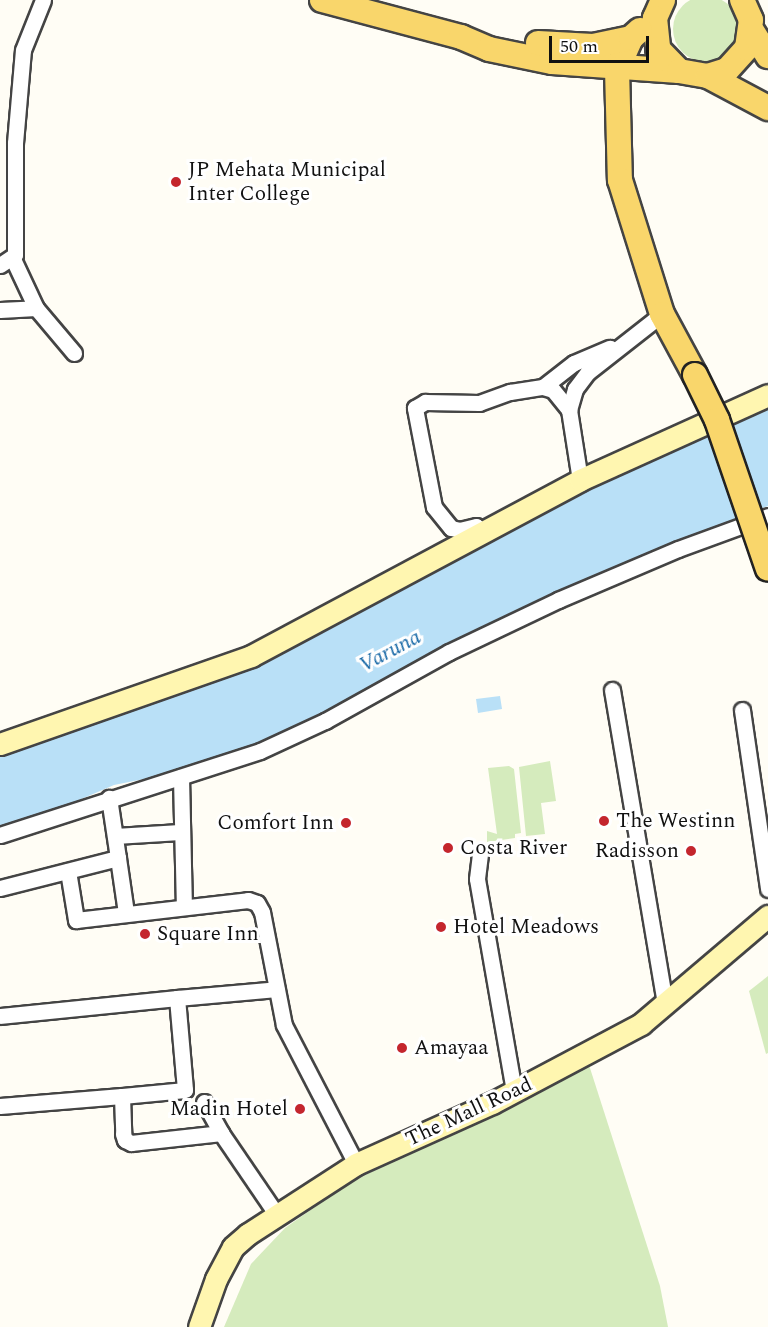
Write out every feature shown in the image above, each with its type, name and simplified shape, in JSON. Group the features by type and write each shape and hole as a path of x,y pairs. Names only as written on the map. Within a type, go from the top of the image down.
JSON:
{"main road":[{"path":"322,0 461,37 489,49 552,62 616,69 679,71 708,76 768,108"},
{"path":"659,9 631,38 616,69 616,160 623,196 662,314 717,420 768,569"},
{"path":"659,9 658,49 679,71"},
{"path":"708,76 735,64 747,48 747,10"},
{"path":"747,10 768,56"},
{"path":"461,37 488,35 561,47 593,46 631,38"}],"street":[{"path":"44,0 23,50 8,142 6,262 36,308 74,353"},
{"path":"0,310 36,308"},
{"path":"580,480 569,410 579,382 624,342 662,314"},
{"path":"543,387 574,363 624,342"},
{"path":"482,533 476,526 451,528 434,507 415,408 425,402 479,403 510,392 543,387 553,390 569,410"},
{"path":"0,744 230,665 580,480 768,395"},
{"path":"0,835 109,798 181,777 294,737 449,652 558,600 768,516"},
{"path":"612,690 665,1003"},
{"path":"742,710 768,889"},
{"path":"181,777 180,832 184,907"},
{"path":"109,798 126,914"},
{"path":"115,836 180,832"},
{"path":"480,854 477,879 514,1092"},
{"path":"0,888 118,858"},
{"path":"68,871 76,920 248,900 257,903 262,912 284,1025 356,1164"},
{"name":"The Mall Road","path":"199,1327 216,1279 233,1247 277,1215 356,1164 514,1092 640,1024 768,916"},
{"path":"0,1016 277,989"},
{"path":"0,1106 185,1090 177,998"},
{"path":"122,1096 123,1134 131,1143 221,1133"},
{"path":"204,1102 221,1133 277,1215"}],"green space":[{"path":"706,-4 719,-2 734,11 739,29 737,42 724,57 706,62 693,60 678,47 673,29 675,16 688,1"},
{"path":"550,761 556,801 541,803 545,834 526,836 519,767"},
{"path":"509,766 514,769 521,833 515,834 515,838 487,842 487,831 497,834 488,768"},
{"path":"768,976 768,1053 766,1054 749,991"},
{"path":"589,1065 660,1286 668,1327 224,1327 251,1264 285,1228 349,1183"}],"water":[{"name":"Varuna","path":"768,399 768,506 698,533 476,633 286,735 184,771 114,785 0,834 0,739 343,613"},
{"path":"500,696 502,709 478,713 476,699"}],"place":[{"name":"JP Mehata Municipal Inter College","path":"176,182"},
{"name":"The Westinn","path":"604,821"},
{"name":"Comfort Inn","path":"346,823"},
{"name":"Costa River","path":"448,848"},
{"name":"Radisson","path":"691,851"},
{"name":"Hotel Meadows","path":"441,927"},
{"name":"Square Inn","path":"145,934"},
{"name":"Amayaa","path":"402,1048"},
{"name":"Madin Hotel","path":"300,1109"}]}
